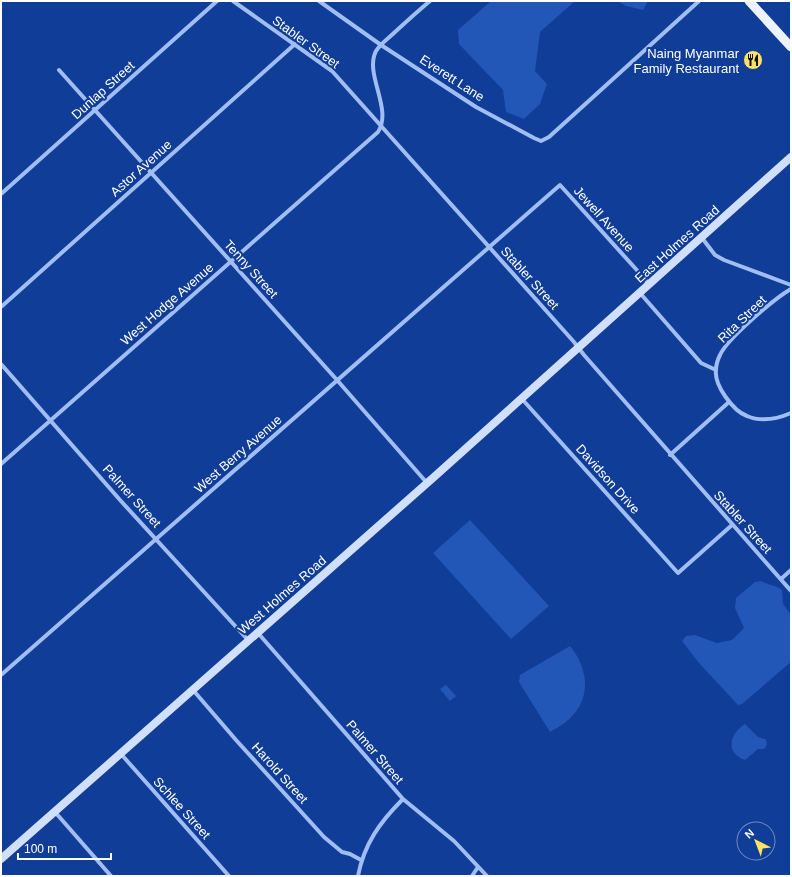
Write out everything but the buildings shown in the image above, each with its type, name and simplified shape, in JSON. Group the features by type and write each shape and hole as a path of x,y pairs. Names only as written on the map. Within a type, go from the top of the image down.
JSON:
{"main road":[{"path":"749,1 791,47"}],"street":[{"name":"Dunlap Street","path":"1,194 218,1"},
{"name":"Stabler Street","path":"233,1 332,71 489,247 670,455 791,591"},
{"name":"Everett Lane","path":"319,1 381,44 476,106 541,141 546,139 700,1"},
{"path":"381,126 382,115 373,59 381,44 430,1"},
{"name":"Astor Avenue","path":"1,307 295,44"},
{"name":"Tenny Street","path":"60,70 427,483"},
{"name":"West Hodge Avenue","path":"1,464 378,132 381,126"},
{"name":"East Holmes Road","path":"578,348 791,157"},
{"name":"West Berry Avenue","path":"1,675 560,185"},
{"name":"Jewell Avenue","path":"560,185 649,285"},
{"path":"702,238 715,255 724,260 791,285"},
{"name":"Rita Street","path":"716,370 720,355 727,344 766,308 791,289"},
{"path":"640,293 701,363 716,370 718,383 729,402 746,416 764,419 780,418 791,413"},
{"name":"West Holmes Road","path":"1,859 578,348"},
{"name":"Palmer Street","path":"1,364 51,419 120,500 248,640"},
{"name":"Davidson Drive","path":"522,399 678,573 732,525"},
{"path":"670,455 729,402"},
{"path":"781,579 791,570"},
{"name":"Palmer Street","path":"258,632 403,799 454,841 487,876"},
{"name":"Harold Street","path":"193,689 236,740 324,837 342,852 350,854 361,860"},
{"name":"Schlee Street","path":"120,754 229,876"},
{"path":"358,876 361,860 367,844 389,814 403,799"},
{"path":"54,811 111,876"},
{"path":"472,876 478,867"}],"shaded area":[{"path":"491,1 575,1 540,32 535,71 547,84 540,104 524,119 506,112 503,90 459,44 458,30"},
{"path":"617,1 648,1 643,10 626,6"},
{"path":"470,520 549,606 511,639 433,553"},
{"path":"761,581 782,590 783,604 791,615 791,662 742,704 738,705 699,663 682,641 686,636 695,635 717,643 732,640 744,628 735,608 736,598 755,582"},
{"path":"570,646 576,654 583,670 585,688 583,697 580,706 574,714 563,724 550,732 519,682 520,675"},
{"path":"446,685 456,696 450,701 440,689"},
{"path":"745,724 758,737 765,739 767,743 764,749 758,749 745,760 734,753 732,743 735,733"}],"place":[{"name":"Naing Myanmar Family Restaurant","path":"753,60"}]}
